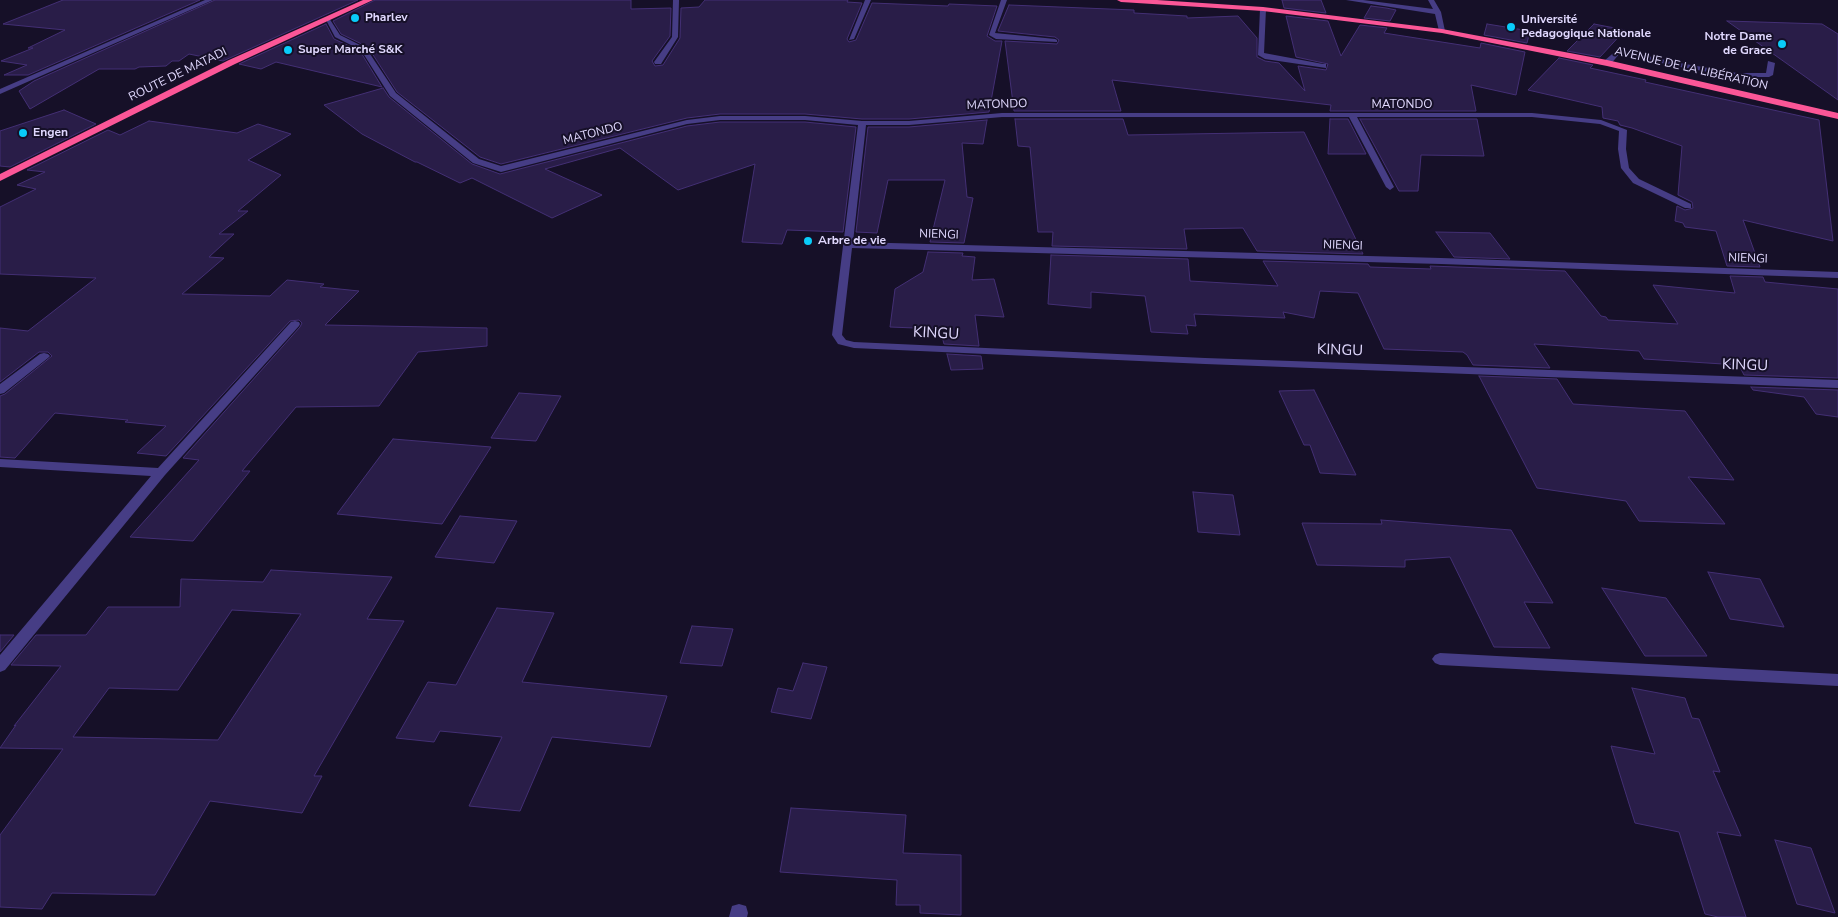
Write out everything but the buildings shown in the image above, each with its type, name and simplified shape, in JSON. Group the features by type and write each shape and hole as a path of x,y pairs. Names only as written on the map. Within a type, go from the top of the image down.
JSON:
{"highway":[{"path":"367,1 377,0"},
{"name":"AVENUE DE LA LIBÉRATION","path":"1121,0 1263,9 1442,31 1607,63 1838,116"},
{"name":"ROUTE DE MATADI","path":"0,178 232,62 367,1"}],"street":[{"path":"0,92 210,0"},
{"path":"658,62 675,38 676,0"},
{"path":"851,39 868,0"},
{"path":"1004,0 992,34 996,37 1055,40"},
{"path":"1349,0 1438,12"},
{"path":"1431,0 1438,12 1442,31"},
{"path":"1263,9 1260,54 1265,57 1323,66"},
{"name":"MATONDO","path":"326,18 337,36 364,49 393,94 476,161 501,168 687,122 756,117 805,118 862,123 909,123 1002,115 1532,115 1602,122 1622,130 1625,168 1636,181 1688,206"},
{"path":"1607,63 1620,48 1674,64 1737,75 1769,75 1771,63"},
{"path":"1352,116 1390,187"},
{"path":"848,245 862,123"},
{"name":"NIENGI","path":"848,245 1441,261 1838,275"},
{"name":"KINGU","path":"848,245 837,336 842,342 854,345 1196,361 1838,384"},
{"path":"0,666 160,472 295,324"},
{"path":"0,390 44,356"},
{"path":"0,463 160,472"},
{"path":"1440,660 1838,680"}],"place":[{"name":"Pharlev","path":"355,18"},
{"name":"Université Pedagogique Nationale","path":"1511,27"},
{"name":"Notre Dame de Grace","path":"1782,44"},
{"name":"Super Marché S&K","path":"288,50"},
{"name":"Engen","path":"23,133"},
{"name":"Arbre de vie","path":"808,241"}]}
